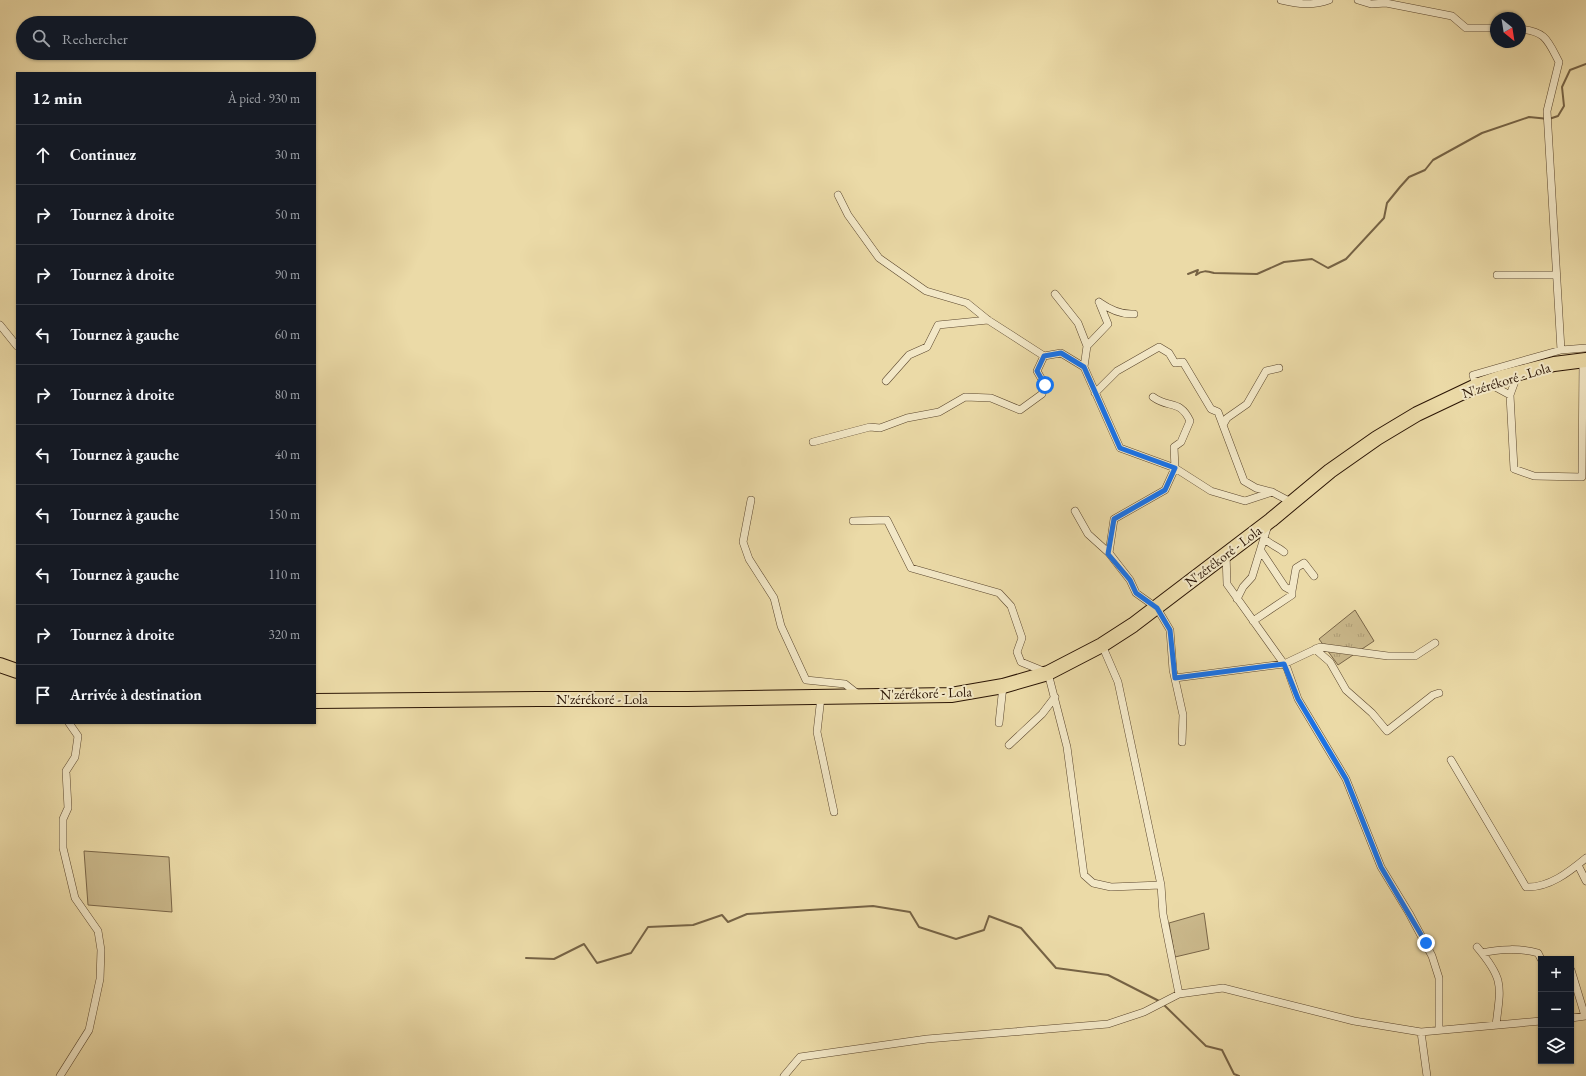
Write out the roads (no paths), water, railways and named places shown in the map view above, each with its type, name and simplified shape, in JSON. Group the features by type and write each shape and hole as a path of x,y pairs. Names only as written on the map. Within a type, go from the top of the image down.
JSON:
{"highway":[{"name":"N'zérékoré - Lola","path":"316,701 951,695 1003,686 1048,673 1102,645 1157,608 1226,553 1271,520 1291,502 1377,438 1417,414 1482,384 1519,372 1585,356"},
{"path":"0,665 16,671"}],"street":[{"path":"1281,0 1299,4 1319,4 1329,0"},
{"path":"1358,0 1371,4 1386,3 1452,16 1466,28 1490,28"},
{"path":"1526,29 1533,30 1546,37 1559,62 1547,111 1561,350"},
{"path":"838,195 848,215 879,258 926,291 967,303 988,320 1044,356 1061,353 1084,367"},
{"path":"1497,275 1556,275"},
{"path":"1055,294 1078,323 1087,346 1084,367 1120,448 1175,468 1211,490 1245,501 1272,492"},
{"path":"1087,346 1108,324 1099,302 1111,310 1128,315 1134,314"},
{"path":"886,381 909,355 927,347 938,325 988,320"},
{"path":"0,325 16,345"},
{"path":"1095,393 1117,371 1159,347 1169,353 1175,363 1183,362 1211,409 1218,412 1244,481 1256,488 1272,492 1291,502"},
{"path":"1510,395 1482,384 1474,376 1561,350 1585,356 1582,477 1534,476 1514,470 1510,395 1519,372"},
{"path":"812,442 870,427 880,428 907,418 939,412 965,397 991,398 1020,410 1042,394 1045,385 1037,371 1044,356"},
{"path":"1223,425 1227,418 1247,404 1266,371 1279,368"},
{"path":"1108,554 1114,519 1165,490 1175,468 1174,447 1181,442 1190,421 1186,412 1177,405 1160,402 1153,397"},
{"path":"751,500 743,542 749,559 774,598 781,626 806,680 845,684 861,696"},
{"path":"1074,511 1088,534 1108,554 1130,580 1136,593 1157,608 1170,630 1175,678 1183,715 1182,742"},
{"path":"852,521 887,520 911,568 999,593 1012,606 1022,638 1017,652 1021,662 1048,673 1055,697 1067,747 1080,854 1084,875 1093,883 1111,887 1162,885"},
{"path":"1237,599 1243,587 1252,577 1271,520"},
{"path":"1264,538 1268,543 1284,552"},
{"path":"1261,551 1285,586 1292,591"},
{"path":"1226,553 1226,584 1284,664 1298,699 1346,779 1381,867 1409,913 1432,956 1439,978 1439,1030"},
{"path":"1253,621 1292,595 1296,568 1304,563 1314,576"},
{"path":"1175,678 1284,664 1320,647 1388,656 1415,656 1435,643"},
{"path":"1102,645 1118,682 1162,885 1164,914 1179,994"},
{"path":"1315,650 1330,662 1346,690 1372,713 1387,731 1433,695 1439,693"},
{"path":"999,723 1003,686"},
{"path":"821,697 817,732 834,812"},
{"path":"1010,745 1042,714 1055,697"},
{"path":"60,1076 90,1030 100,979 101,950 98,931 75,898 63,848 63,819 68,808 66,771 75,757 78,736 70,724"},
{"path":"1452,760 1526,887 1538,888 1569,872 1586,858"},
{"path":"1578,865 1586,881"},
{"path":"1476,947 1493,966 1500,988 1496,1025"},
{"path":"1482,953 1490,951 1530,951 1538,953 1540,956"},
{"path":"1574,979 1586,1016 1574,1018"},
{"path":"784,1076 800,1057 927,1039 1108,1024 1144,1012 1179,994 1223,988 1354,1021 1421,1032 1538,1021"},
{"path":"1421,1032 1427,1076"}],"waterway":[{"path":"1188,274 1198,270 1196,275 1205,271 1214,273 1257,274 1284,262 1312,259 1328,268 1346,259 1384,218 1387,203 1409,177 1425,170 1433,160 1482,133 1529,117 1549,119 1558,116 1564,106 1562,87 1570,70 1586,64"},
{"path":"526,958 554,959 584,944 597,963 631,953 648,927 693,925 722,915 728,922 747,914 873,906 910,912 919,927 956,939 984,930 989,916 1021,928 1056,968 1108,975 1161,1002 1206,1046 1222,1050 1234,1074 1239,1076"}]}
